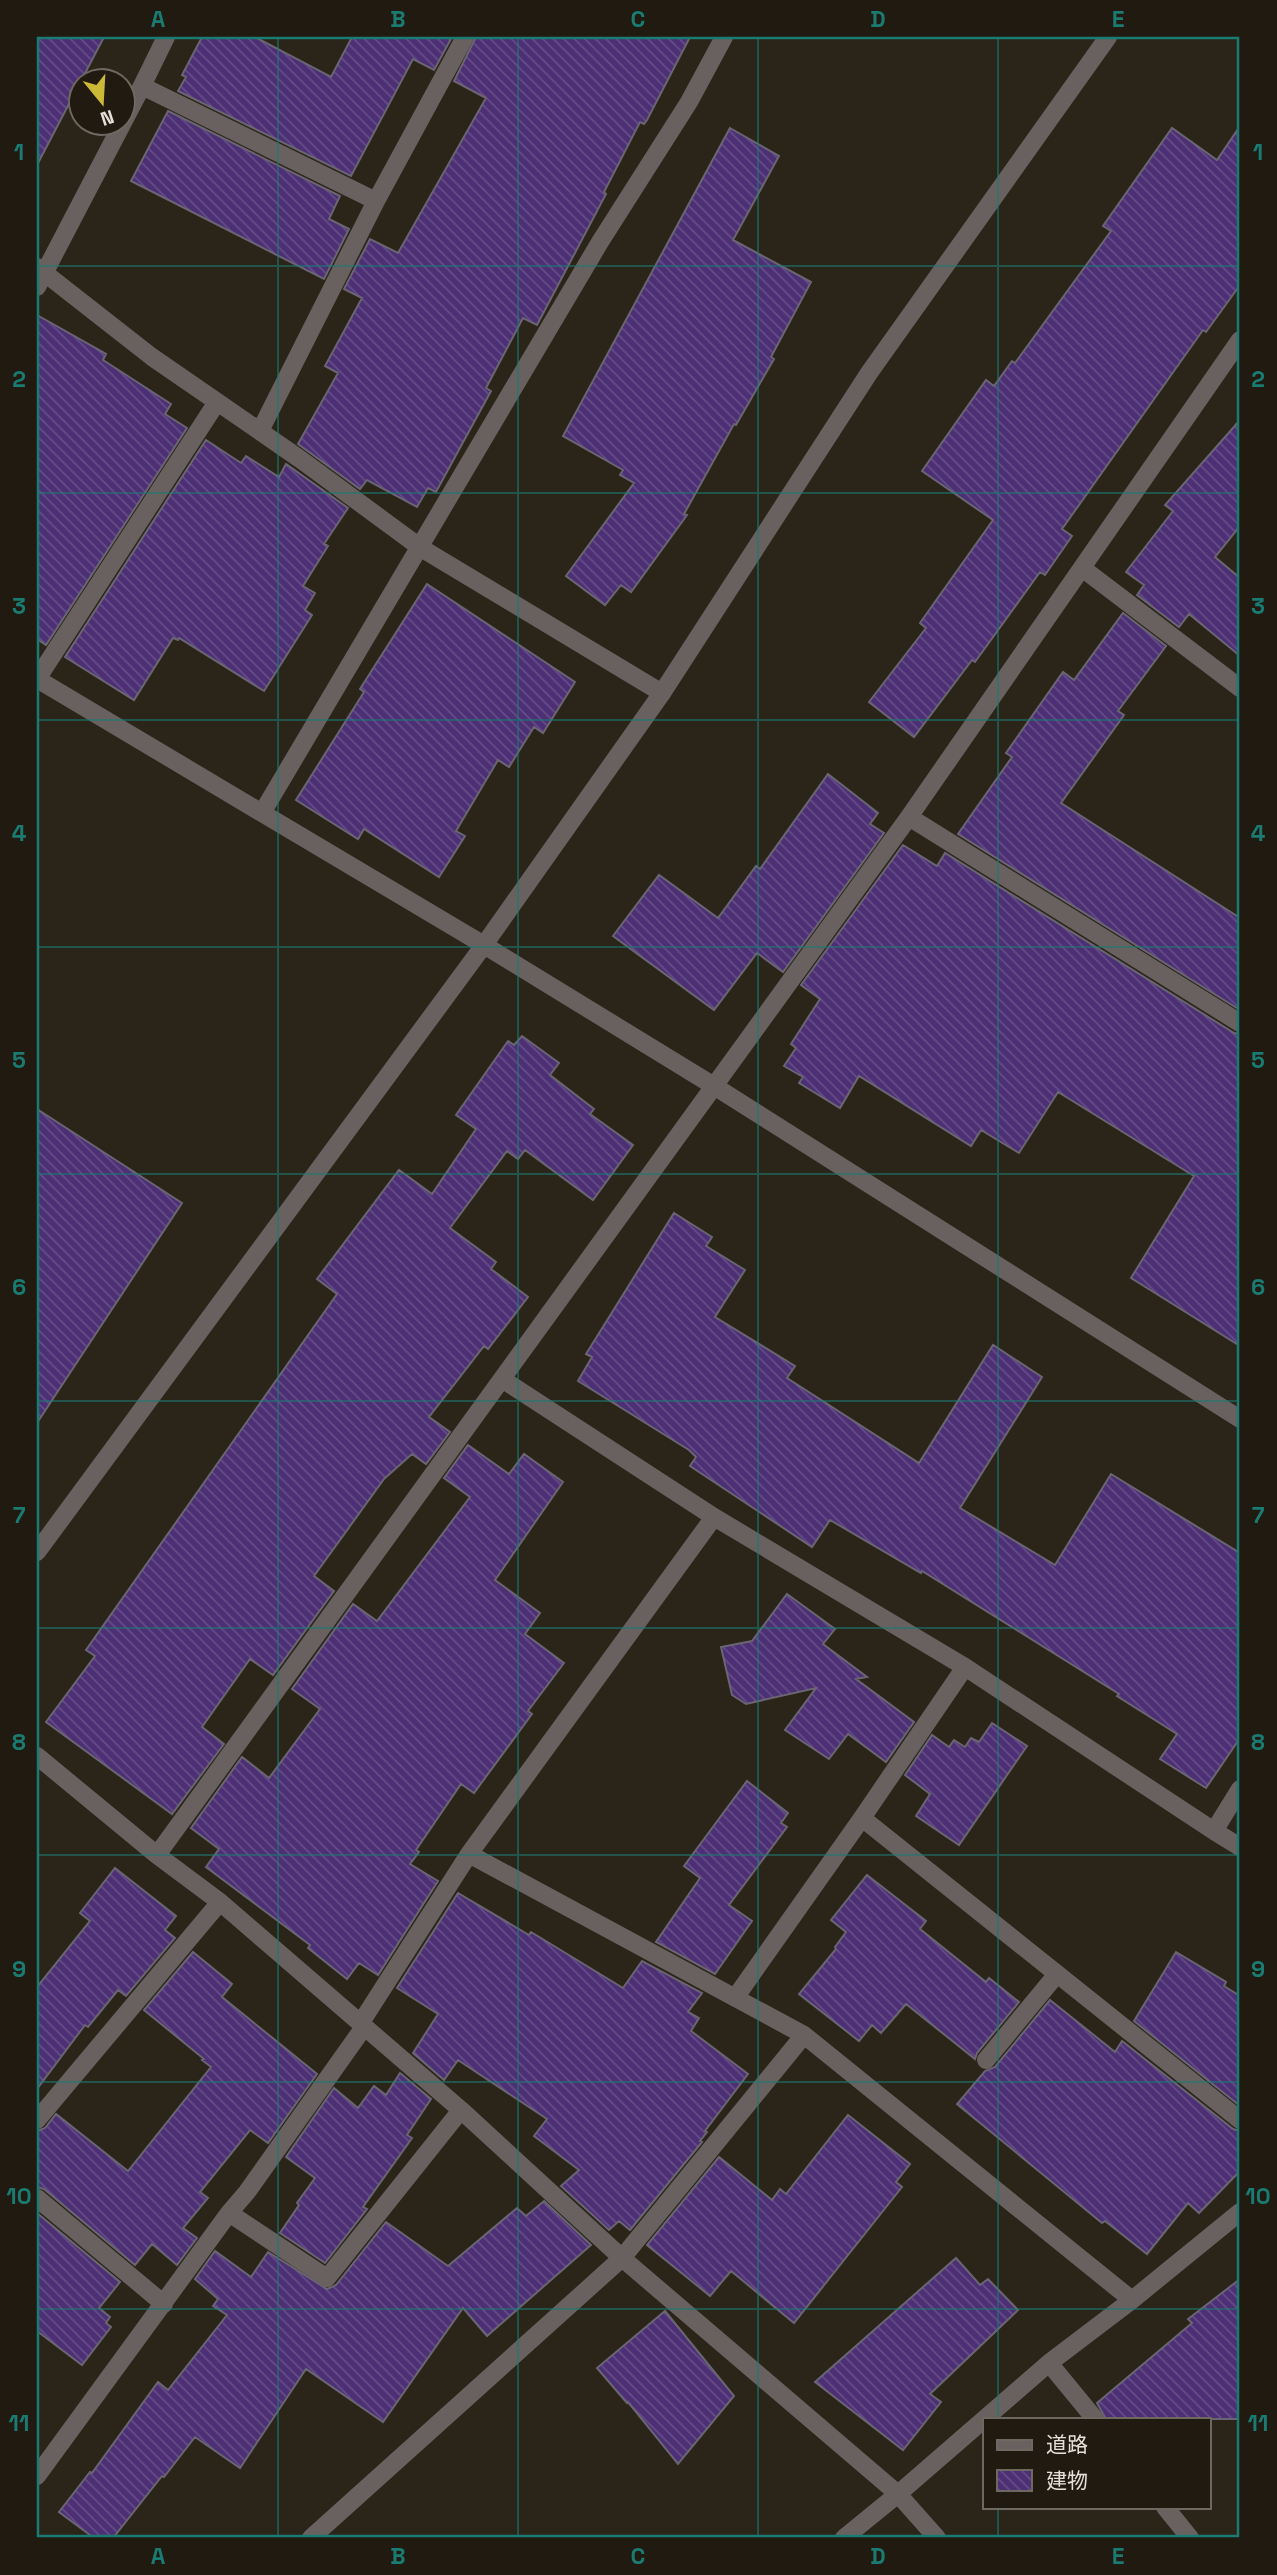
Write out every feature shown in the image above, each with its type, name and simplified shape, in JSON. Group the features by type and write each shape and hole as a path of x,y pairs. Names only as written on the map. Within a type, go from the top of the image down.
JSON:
{"street":[{"path":"166,37 40,275 421,548 662,693"},
{"path":"260,432 376,201 465,37"},
{"path":"262,813 600,243 689,102 724,37"},
{"path":"37,1552 484,945 662,693 869,373 1108,37"},
{"path":"142,86 376,201"},
{"path":"157,1855 909,817 1082,568 1235,361 1240,340"},
{"path":"217,402 37,679 484,945 714,1086 1240,1419"},
{"path":"1082,568 1240,688"},
{"path":"909,817 1240,1023"},
{"path":"502,1379 714,1517 965,1667 1240,1847"},
{"path":"37,2476 247,2192 362,2026 469,1853 714,1517"},
{"path":"735,1998 965,1667"},
{"path":"37,1756 157,1855 220,1902 461,2110 622,2258 898,2494 937,2538"},
{"path":"1214,1831 1240,1789"},
{"path":"862,1818 1240,2120"},
{"path":"469,1853 804,2035 1132,2300"},
{"path":"37,2120 220,1902"},
{"path":"986,2060 1057,1974"},
{"path":"311,2538 622,2258 804,2035"},
{"path":"229,2213 327,2278 461,2110"},
{"path":"37,2198 164,2304"},
{"path":"985,2418 1049,2362 1132,2300 1240,2212"},
{"path":"1049,2362 1094,2418"},
{"path":"844,2538 983,2420"},
{"path":"1166,2508 1190,2538"}],"building":[{"path":"37,37 104,37 89,66 66,66 66,110 37,165"},
{"path":"202,37 255,37 331,77 352,37 452,37 434,70 413,59 351,176 178,91 186,77 182,75"},
{"path":"476,37 690,37 647,120 644,124 640,122 604,192 606,194 537,325 523,318 486,388 491,391 436,492 428,488 417,507 367,480 360,489 298,444 338,373 325,366 362,298 344,289 370,239 398,253 486,98 454,81"},
{"path":"168,111 340,196 329,219 349,229 324,279 131,181"},
{"path":"1240,126 1240,285 1206,332 1203,330 1062,529 1072,536 1045,575 1040,572 975,662 972,660 914,737 869,702 926,628 920,623 993,520 922,471 986,380 994,386 1012,361 1015,363 1111,231 1103,226 1172,128 1217,160"},
{"path":"730,128 779,156 733,240 811,282 771,357 774,359 736,425 734,424 684,514 687,515 631,592 621,585 605,605 566,576 634,483 620,475 623,470 563,436"},
{"path":"37,315 106,354 103,360 171,404 165,414 187,428 46,645 37,639"},
{"path":"1240,420 1240,526 1215,557 1240,578 1240,656 1189,614 1179,627 1137,595 1144,585 1126,572 1173,511 1165,505"},
{"path":"206,440 241,463 246,456 279,477 286,464 348,508 324,544 328,546 303,586 315,593 305,610 312,615 264,691 179,638 173,638 134,700 65,657"},
{"path":"427,584 575,682 543,733 534,727 509,767 498,760 456,831 465,836 439,877 364,829 358,839 296,800 364,692 360,689"},
{"path":"1123,613 1166,646 1118,711 1124,715 1061,803 1240,918 1240,1010 958,834 1012,757 1006,753 1063,672 1074,680"},
{"path":"828,774 878,813 870,824 884,833 783,972 757,953 714,1010 613,936 659,875 718,918 756,866 760,869"},
{"path":"903,845 937,866 945,853 1234,1033 1240,1034 1240,1346 1131,1278 1194,1176 1058,1092 1019,1153 981,1130 971,1146 859,1076 840,1108 799,1083 803,1077 784,1066 796,1048 791,1044 820,999 801,985"},
{"path":"522,1036 559,1063 550,1075 594,1109 590,1114 633,1145 593,1200 525,1150 518,1159 507,1151 450,1228 496,1262 491,1269 528,1297 488,1349 484,1346 429,1417 450,1432 426,1464 412,1454 384,1479 314,1576 334,1591 273,1675 250,1659 202,1727 224,1744 172,1814 46,1722 95,1656 86,1650 337,1294 317,1279 399,1170 432,1194 476,1129 456,1115 508,1041 514,1045"},
{"path":"37,1109 182,1203 37,1423"},
{"path":"674,1213 712,1237 706,1246 745,1270 715,1317 795,1366 787,1378 919,1463 993,1345 1042,1377 960,1508 1055,1565 1111,1474 1240,1553 1240,1738 1206,1788 1160,1759 1177,1734 1117,1696 1119,1694 922,1571 921,1573 830,1520 812,1547 690,1466 696,1457 689,1450 578,1381 592,1357 586,1354"},
{"path":"468,1445 509,1474 524,1454 563,1482 495,1580 540,1613 525,1634 564,1663 528,1711 532,1714 474,1793 461,1784 416,1850 419,1852 410,1864 438,1881 378,1975 359,1963 347,1979 308,1948 310,1945 206,1867 219,1849 191,1828 242,1757 269,1778 320,1709 292,1689 353,1604 377,1621 470,1497 444,1478"},
{"path":"787,1594 835,1629 823,1644 867,1677 856,1679 914,1722 886,1762 848,1734 829,1759 785,1730 816,1688 746,1704 732,1695 721,1647 752,1641"},
{"path":"992,1723 1027,1746 959,1845 916,1816 930,1794 905,1775 932,1735 949,1747 954,1740 965,1747 971,1738 979,1742"},
{"path":"747,1781 788,1813 781,1823 787,1827 729,1905 752,1921 715,1974 656,1942 700,1878 684,1866"},
{"path":"115,1868 176,1916 165,1930 175,1938 126,1996 118,1990 88,2027 85,2025 37,2089 37,1987 90,1921 80,1913"},
{"path":"867,1875 926,1921 920,1929 986,1982 989,1978 1019,2002 975,2059 906,2004 881,2033 872,2025 859,2041 799,1994 836,1949 846,1932 831,1920"},
{"path":"458,1893 529,1935 531,1932 623,1988 642,1961 702,1993 688,2012 699,2018 691,2031 748,2074 705,2131 707,2132 700,2141 702,2142 630,2230 619,2221 609,2230 561,2186 579,2170 534,2136 547,2119 458,2060 444,2080 413,2053 438,2014 397,1988"},
{"path":"193,1952 232,1984 222,1997 317,2074 268,2143 250,2130 200,2192 208,2198 183,2228 197,2238 177,2265 152,2244 135,2265 44,2189 37,2187 37,2131 45,2128 56,2114 128,2171 211,2067 144,2010"},
{"path":"1176,1952 1226,1982 1224,1986 1240,1996 1240,2106 1134,2021"},
{"path":"1050,2000 1115,2052 1122,2041 1233,2129 1240,2131 1240,2171 1199,2213 1188,2203 1147,2254 1105,2221 1102,2223 957,2104 985,2071 995,2067"},
{"path":"400,2073 431,2099 407,2135 412,2138 363,2207 367,2209 325,2263 280,2233 315,2178 286,2157 334,2088 358,2108 374,2086 386,2095"},
{"path":"848,2115 910,2164 896,2182 902,2187 794,2323 731,2271 710,2296 647,2245 719,2157 772,2200 780,2189 786,2194"},
{"path":"544,2201 591,2245 487,2336 463,2308 383,2422 306,2369 240,2468 195,2437 113,2538 94,2538 59,2512 90,2472 92,2473 158,2382 168,2390 227,2315 213,2306 218,2299 195,2279 215,2251 251,2277 268,2252 327,2289 336,2285 386,2222 448,2266 517,2208 526,2216"},
{"path":"37,2213 120,2282 99,2308 110,2317 106,2323 111,2327 82,2365 37,2331"},
{"path":"956,2258 980,2285 988,2279 1018,2310 930,2394 941,2402 903,2450 815,2382"},
{"path":"1240,2279 1240,2419 1105,2418 1097,2403 1192,2323 1188,2319"},
{"path":"665,2311 734,2396 678,2464 597,2368"}]}
